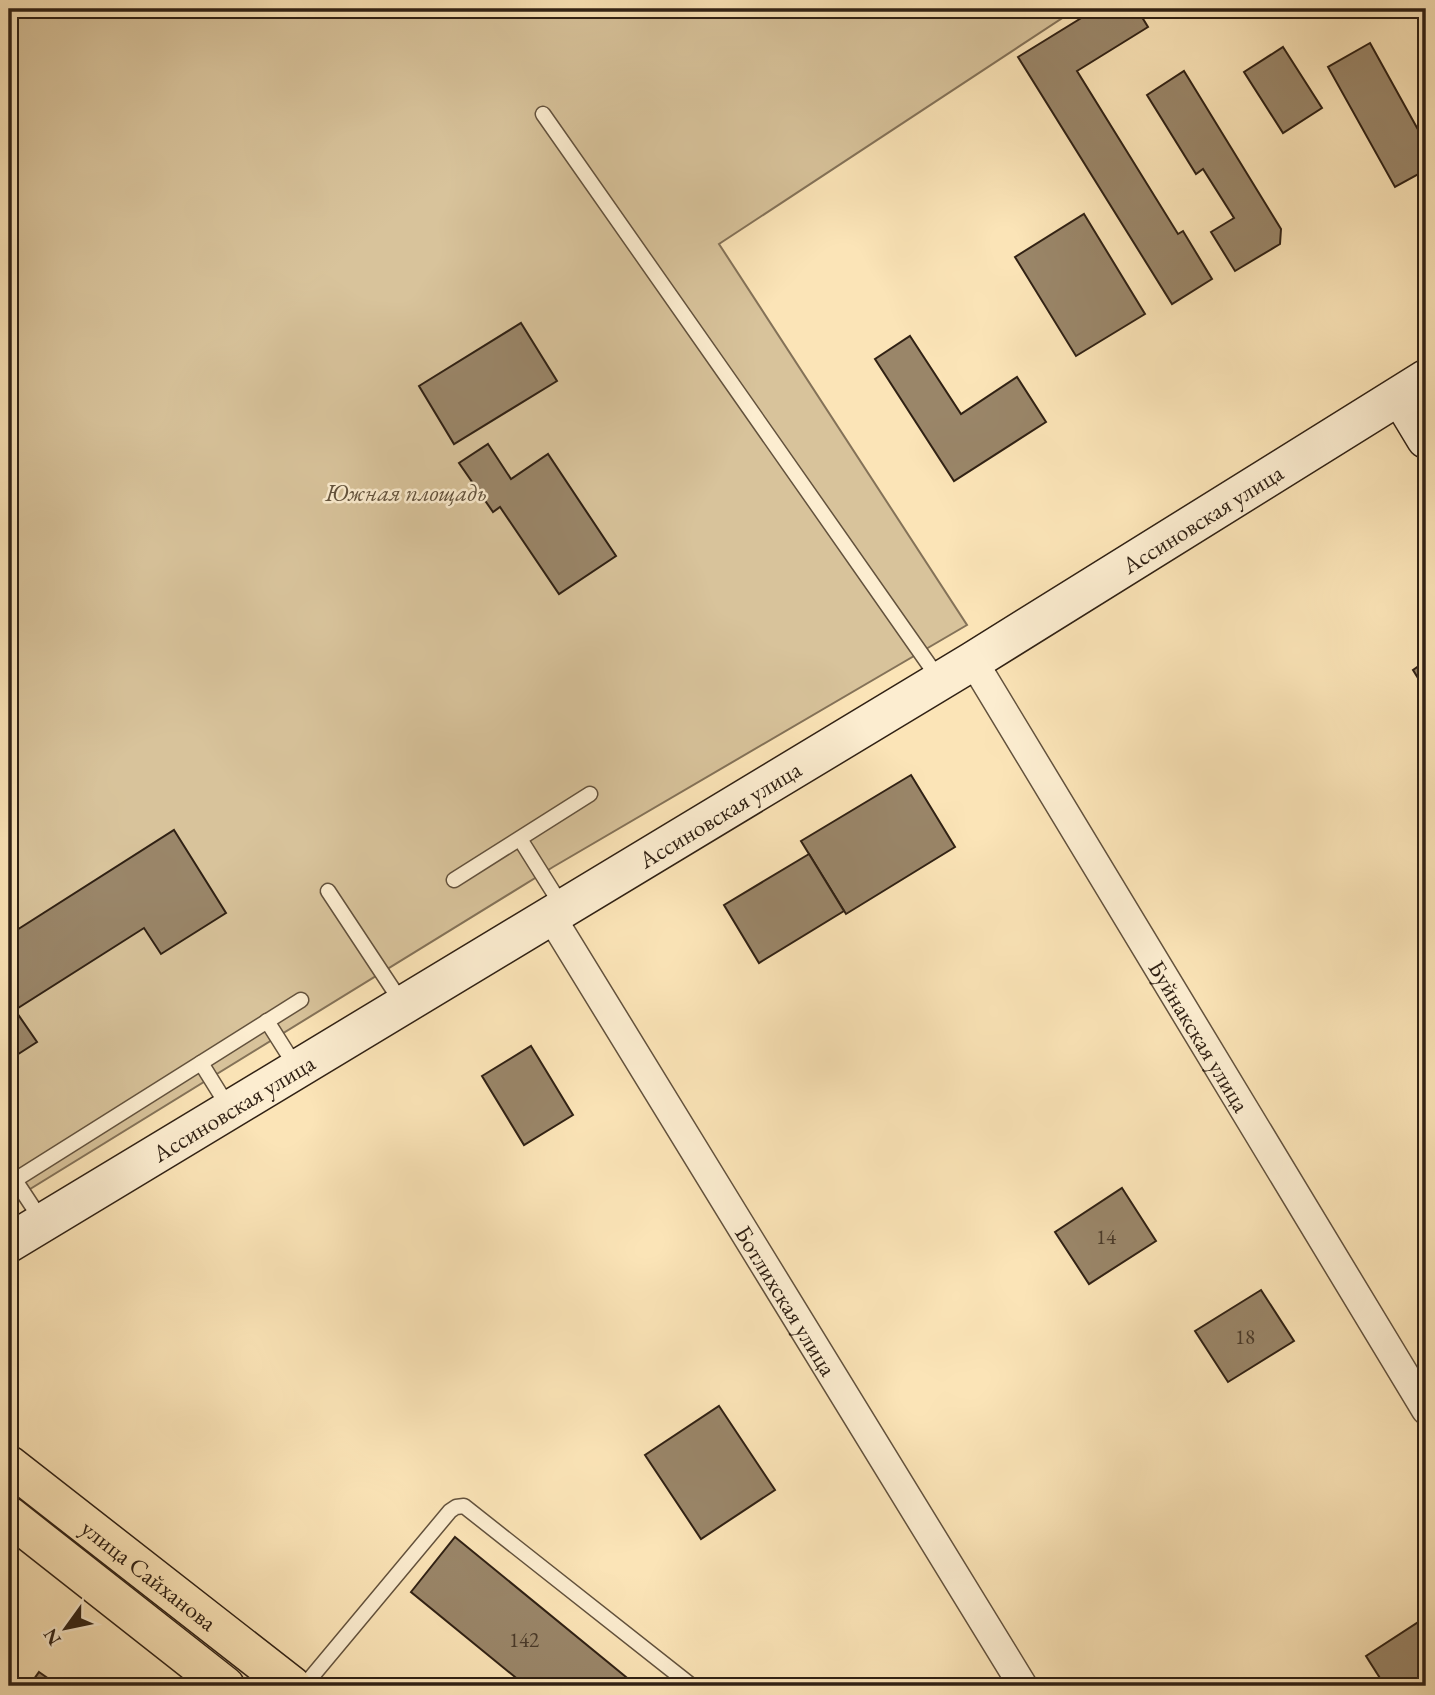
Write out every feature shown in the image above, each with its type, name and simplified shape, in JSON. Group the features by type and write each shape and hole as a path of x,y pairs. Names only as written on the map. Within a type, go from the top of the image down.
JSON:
{"main road":[{"name":"улица Сайханова","path":"9,1465 292,1686"},
{"name":"улица Сайханова","path":"9,1516 225,1686"}],"street":[{"name":"Ассиновская улица","path":"9,1243 973,661 1413,388"},
{"path":"1413,388 1426,439"},
{"name":"Буйнакская улица","path":"973,661 1426,1410"},
{"name":"Ботлихская улица","path":"556,911 1023,1686"}],"lane":[{"path":"543,114 940,680"},
{"path":"454,880 590,794"},
{"path":"520,839 556,911"},
{"path":"328,891 403,1004"},
{"path":"43,1222 12,1174 201,1063 301,1000"},
{"path":"267,1021 297,1068"},
{"path":"201,1063 229,1110"},
{"path":"304,1686 450,1511 464,1506 692,1686"}],"green space":[{"name":"Южная площадь","path":"9,9 1076,9 719,244 967,625 553,867 9,1202"}],"building":[{"path":"1096,9 1137,9 1148,27 1077,71 1178,234 1183,231 1212,279 1172,304 1018,57"},
{"path":"1370,43 1426,144 1426,170 1395,187 1328,67"},
{"path":"1283,47 1322,108 1283,133 1244,72"},
{"path":"1184,71 1281,229 1280,244 1235,271 1211,232 1234,218 1203,169 1196,174 1147,95"},
{"path":"1084,214 1145,314 1076,356 1015,257"},
{"path":"521,323 557,381 454,444 419,386"},
{"path":"910,336 961,414 1017,377 1046,422 954,481 875,359"},
{"path":"488,444 511,479 548,454 616,556 559,594 500,507 493,512 459,463"},
{"path":"1426,661 1426,691 1413,670"},
{"path":"911,775 955,847 846,914 801,841"},
{"path":"174,830 226,913 161,954 144,928 15,1010 37,1042 9,1060 9,935"},
{"path":"809,854 844,911 759,963 724,905"},
{"path":"531,1046 573,1115 524,1145 482,1076"},
{"path":"1122,1188 1156,1241 1089,1284 1055,1232"},
{"path":"1261,1290 1294,1341 1228,1382 1195,1331"},
{"path":"719,1406 775,1490 701,1539 645,1455"},
{"path":"455,1537 637,1686 526,1686 411,1592"},
{"path":"1420,1621 1426,1630 1426,1686 1385,1686 1366,1656"},
{"path":"39,1672 59,1686 29,1686"}]}
